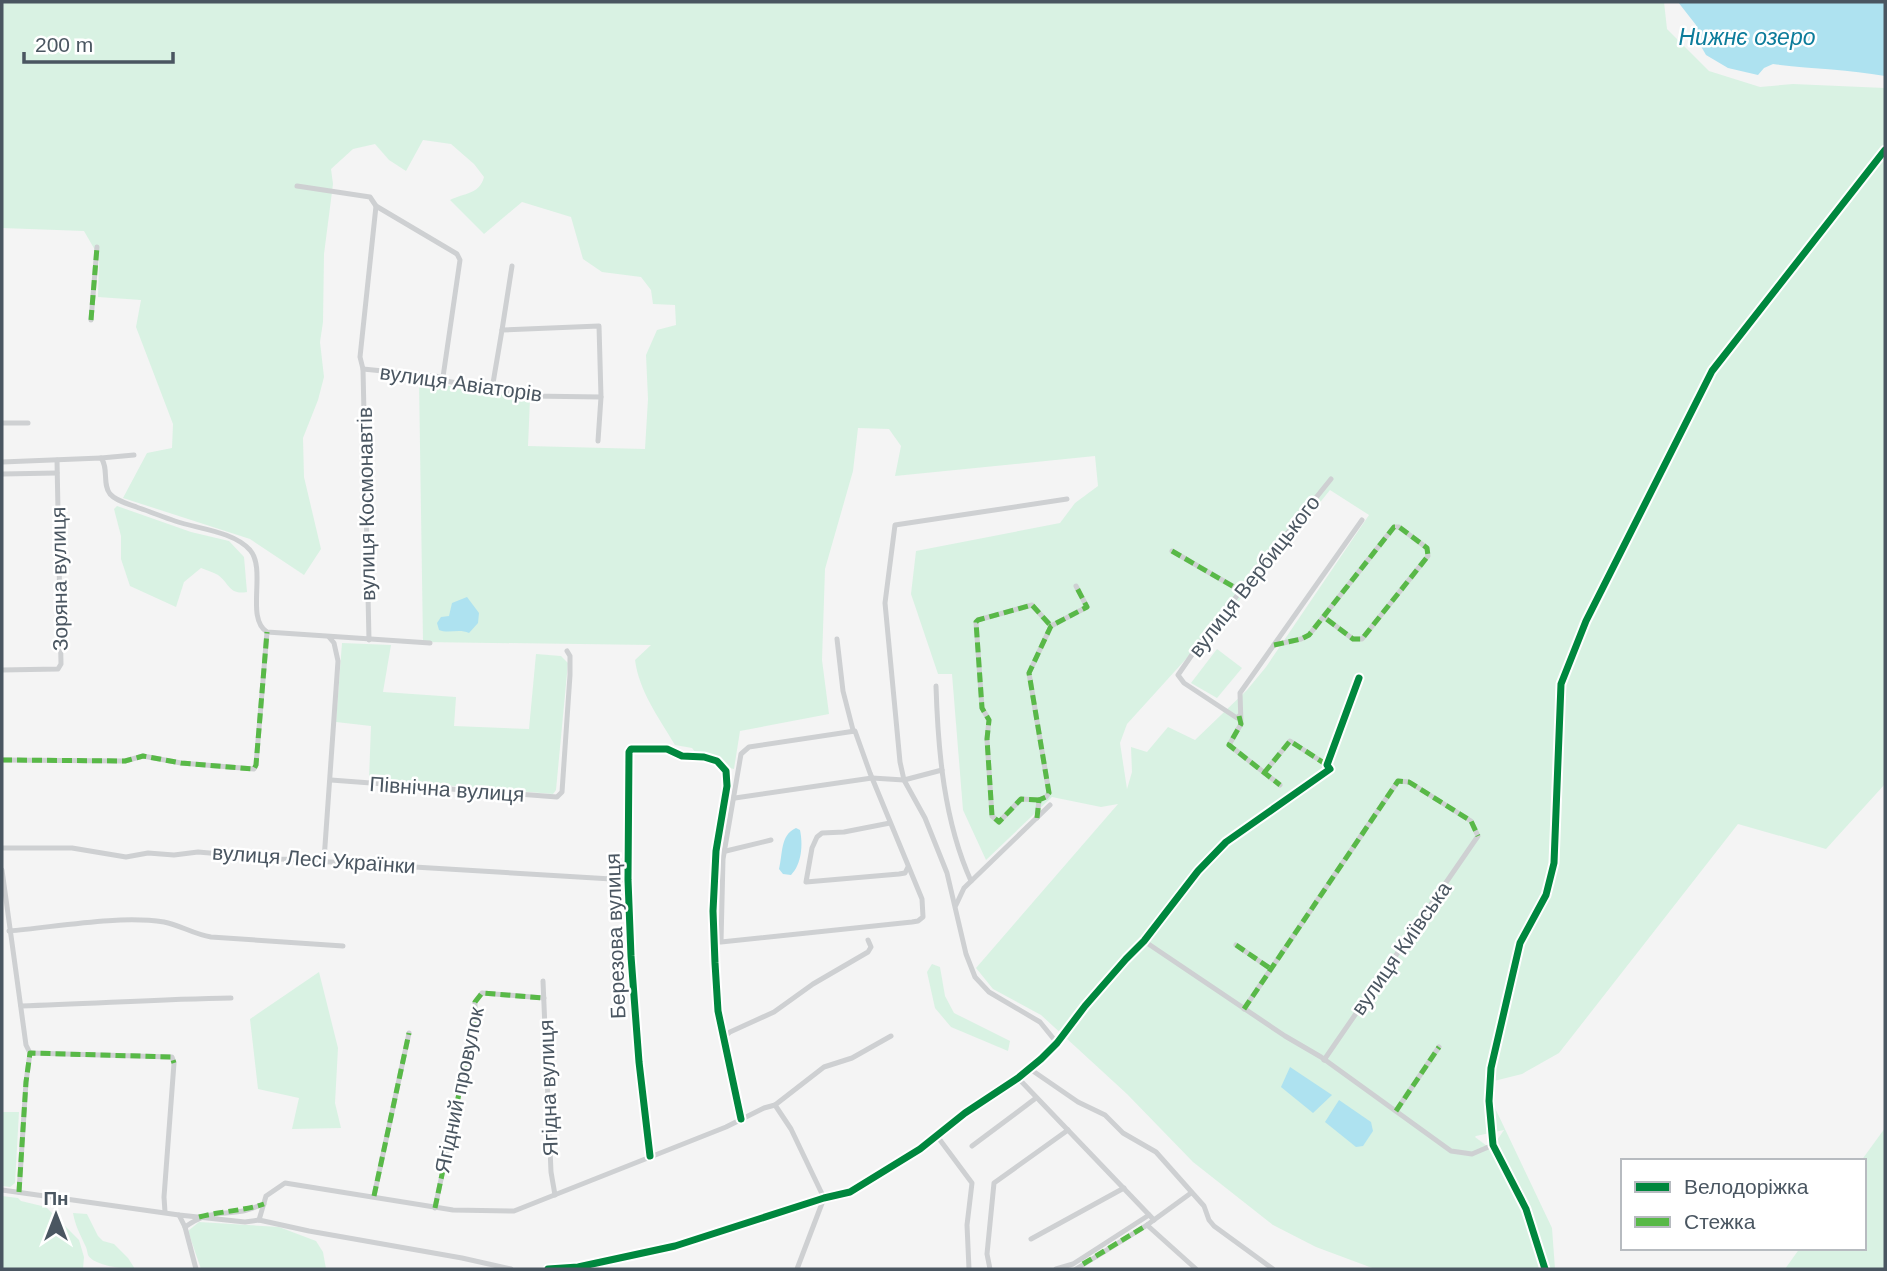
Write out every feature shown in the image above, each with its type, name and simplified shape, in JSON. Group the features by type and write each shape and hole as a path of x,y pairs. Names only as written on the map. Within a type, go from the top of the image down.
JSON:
{"street":[{"path":"1545,1269 1526,1209 1493,1145 1489,1101 1491,1068 1520,943 1546,895 1554,863 1561,684 1572,652 1712,371 1885,150"},
{"path":"297,186 370,197 376,206 457,254 460,260 443,377"},
{"name":"вулиця Космонавтів","path":"369,640 363,369 360,356 376,206"},
{"path":"91,320 97,247"},
{"path":"492,389 512,266"},
{"path":"502,330 599,326 601,397 598,441"},
{"name":"вулиця Авіаторів","path":"363,369 443,377 446,381 530,396 601,397"},
{"path":"2,423 28,423"},
{"path":"2,462 134,455"},
{"path":"101,458 105,463 107,491 116,498 176,521 233,538 252,552 256,562 258,619 267,632 430,643"},
{"name":"Зоряна вулиця","path":"2,670 58,669 61,664 57,460"},
{"path":"2,474 57,473"},
{"name":"вулиця Вербицького","path":"1239,716 1237,718 1195,690 1178,675 1207,632 1331,479"},
{"path":"1057,1043 1040,1022 981,985 968,963 947,873 925,818 904,780 885,603 895,525 1067,499"},
{"path":"1280,785 1229,745 1241,724 1240,693 1362,520"},
{"path":"1274,645 1310,635 1324,617 1394,527 1399,527 1427,548 1428,556 1362,639 1353,639 1324,617"},
{"path":"1172,551 1241,591"},
{"path":"1051,626 1032,605 976,622 982,708 989,720 987,739 992,816 999,822 1021,799 1039,800 1049,793 1029,673 1051,626 1087,607 1076,586"},
{"path":"2,760 125,761 143,756 181,763 254,769 267,632"},
{"path":"324,860 338,655 329,637"},
{"path":"718,942 918,921 923,917 922,899 853,730 842,691 836,639"},
{"name":"Північна вулиця","path":"331,780 557,797 562,793 570,675 570,656 567,651"},
{"path":"1327,765 1359,678"},
{"path":"936,686 942,770 952,827 971,881"},
{"path":"741,1119 718,1011 718,942 722,877 741,754 749,747 853,730"},
{"path":"548,1269 578,1267 675,1246 850,1192 937,1136 965,1113 1030,1069 1057,1043 1198,871 1226,842 1330,769 1290,741 1264,773"},
{"name":"Березова вулиця","path":"650,1157 635,1016 628,880 631,749 667,749 682,756 718,761 726,771 727,786 716,851 718,942"},
{"path":"735,798 872,778 904,780 942,770"},
{"name":"вулиця Київська","path":"1271,969 1398,780 1409,782 1471,821 1478,836 1324,1060"},
{"path":"1037,818 1039,800"},
{"path":"956,905 964,888 1050,805"},
{"path":"890,823 844,832 822,833 812,848 806,882 899,874 905,873 908,867"},
{"path":"726,851 771,840"},
{"name":"вулиця Лесі Українки","path":"2,848 72,848 125,857 148,853 174,855 198,852 628,880"},
{"path":"2,870 26,1045 30,1053 19,1192"},
{"path":"9,931 129,921 164,922 195,935 343,946"},
{"path":"725,1036 774,1012 813,984 868,952 871,947 868,940"},
{"path":"1144,940 1324,1060 1451,1151 1472,1154 1493,1145"},
{"path":"1236,945 1271,969 1244,1009"},
{"name":"Ягідна вулиця","path":"544,981 551,1172 555,1195"},
{"name":"Ягідний провулок","path":"435,1208 474,1017 474,1002 482,993 544,998"},
{"path":"21,1006 146,999 231,998"},
{"path":"374,1196 409,1033"},
{"path":"259,1220 266,1196 285,1183 435,1208 514,1211 775,1105 824,1067 852,1058 891,1037"},
{"path":"1396,1111 1439,1046"},
{"path":"30,1053 172,1058 174,1063 164,1197 166,1212"},
{"path":"1030,1069 1078,1102 1105,1115 1123,1133 1156,1152 1204,1206 1214,1226 1273,1269"},
{"path":"1018,1078 1154,1220"},
{"path":"972,1146 1036,1098"},
{"path":"775,1105 791,1129 824,1198 797,1269"},
{"path":"990,1269 987,1254 994,1183 1068,1130"},
{"path":"937,1136 972,1183 967,1225 968,1269"},
{"path":"1031,1239 1124,1188"},
{"path":"2,1191 179,1215 245,1222 259,1220 511,1269"},
{"path":"1076,1269 1192,1194"},
{"path":"185,1227 199,1217 244,1211 264,1204"},
{"path":"179,1215 197,1269"},
{"path":"1056,1269 1073,1264 1149,1215"},
{"path":"1147,1225 1196,1269"}],"green space":[{"path":"2,2 1664,2 1667,29 1709,71 1760,87 1793,84 1885,88 1885,784 1826,849 1738,824 1559,1053 1522,1074 1494,1081 1495,1108 1552,1228 1555,1269 1375,1269 1316,1247 1273,1225 1193,1162 1127,1094 1041,1015 993,989 976,968 1118,804 1101,807 1052,797 986,860 963,810 952,674 938,674 911,594 916,551 1060,523 1075,503 1098,486 1095,456 895,476 901,446 889,429 858,428 853,471 825,569 822,660 829,714 740,731 734,769 702,761 692,748 675,745 650,704 637,671 635,660 651,645 423,642 419,381 530,399 528,446 645,449 648,399 646,355 657,330 676,325 675,305 653,304 651,290 641,277 602,272 583,259 571,217 522,202 484,234 450,200 475,190 484,177 474,164 451,144 423,140 406,171 389,160 375,144 353,149 331,169 333,184 324,254 320,342 324,377 303,438 304,477 321,549 304,575 250,539 123,498 147,453 172,448 173,424 136,327 141,300 98,297 99,257 84,231 2,228","holes":["1330,490 1369,515 1266,667 1247,690 1195,740 1168,727 1147,752 1131,747 1132,772 1127,789 1120,743 1127,724 1253,585","1504,1130 1491,1149 1475,1137 1476,1136"]},
{"path":"117,506 191,532 229,541 244,557 247,592 233,590 218,575 201,568 184,582 176,607 130,586 121,559 121,536 114,509"},
{"path":"342,643 391,645 383,692 456,697 454,726 529,729 536,654 561,656 568,663 556,790 553,794 369,779 371,726 336,722"},
{"path":"1217,649 1242,668 1217,698 1191,683"},
{"path":"932,964 940,967 945,996 954,1013 1010,1041 1008,1051 951,1027 935,1008 927,972"},
{"path":"319,972 338,1048 335,1103 341,1128 292,1129 299,1098 258,1089 250,1019"},
{"path":"2,1112 19,1112 15,1183 10,1187 2,1186"},
{"path":"1885,1128 1885,1269 1785,1269 1799,1250 1866,1250 1866,1159 1862,1159"},
{"path":"2,1196 46,1207 79,1240 84,1257 83,1269 2,1269"},
{"path":"73,1213 87,1214 98,1236 103,1241 114,1244 135,1269 110,1266 91,1259"},
{"path":"199,1222 279,1227 316,1241 323,1252 326,1269 201,1269 188,1231"}],"water":[{"name":"Нижнє озеро","path":"1678,2 1885,2 1885,76 1773,64 1758,75 1728,68 1706,55 1698,41 1696,25"},
{"path":"467,597 479,613 478,623 469,633 439,630 437,623 441,617 449,616 452,603"},
{"path":"796,828 800,830 801,836 799,860 791,875 783,874 779,869 783,846 787,835"},
{"path":"1290,1067 1332,1095 1313,1113 1281,1087"},
{"path":"1339,1100 1371,1122 1373,1131 1363,1146 1356,1147 1325,1122"}],"marked path":[{"path":"91,320 97,247"},
{"path":"1274,645 1309,635 1394,527 1399,527 1427,548 1428,556 1362,639 1353,639 1324,617"},
{"path":"1172,551 1241,591"},
{"path":"1037,818 1039,800 1049,793 1029,673 1051,626 1087,607 1076,586"},
{"path":"1039,800 1021,799 999,822 992,816 987,739 989,720 982,708 976,622 1032,605 1051,626"},
{"path":"2,760 125,761 143,756 181,763 254,769 267,632"},
{"path":"1239,716 1241,724 1229,745 1280,785"},
{"path":"1264,773 1290,741 1327,765"},
{"path":"1244,1009 1398,781 1409,782 1471,821 1478,836"},
{"path":"1236,945 1271,969"},
{"path":"435,1208 475,1017 475,1002 482,993 544,998"},
{"path":"374,1196 409,1033"},
{"path":"1396,1111 1439,1047"},
{"path":"19,1192 30,1053 172,1057 174,1063"},
{"path":"199,1217 264,1204"},
{"path":"1083,1264 1147,1225"}],"cycle path":[{"path":"1545,1269 1526,1209 1493,1145 1489,1101 1491,1068 1520,943 1546,895 1554,863 1561,684 1586,621 1712,371 1885,150"},
{"path":"548,1269 578,1267 675,1246 850,1192 920,1149 965,1113 1018,1078 1057,1043 1085,1006 1144,941 1198,871 1226,842 1330,769 1327,765 1359,678"},
{"path":"650,1156 631,956 628,880 631,749 667,749 682,756 704,757 717,761 726,771 727,786 716,851 713,911 715,963 718,1011 741,1119"}]}
